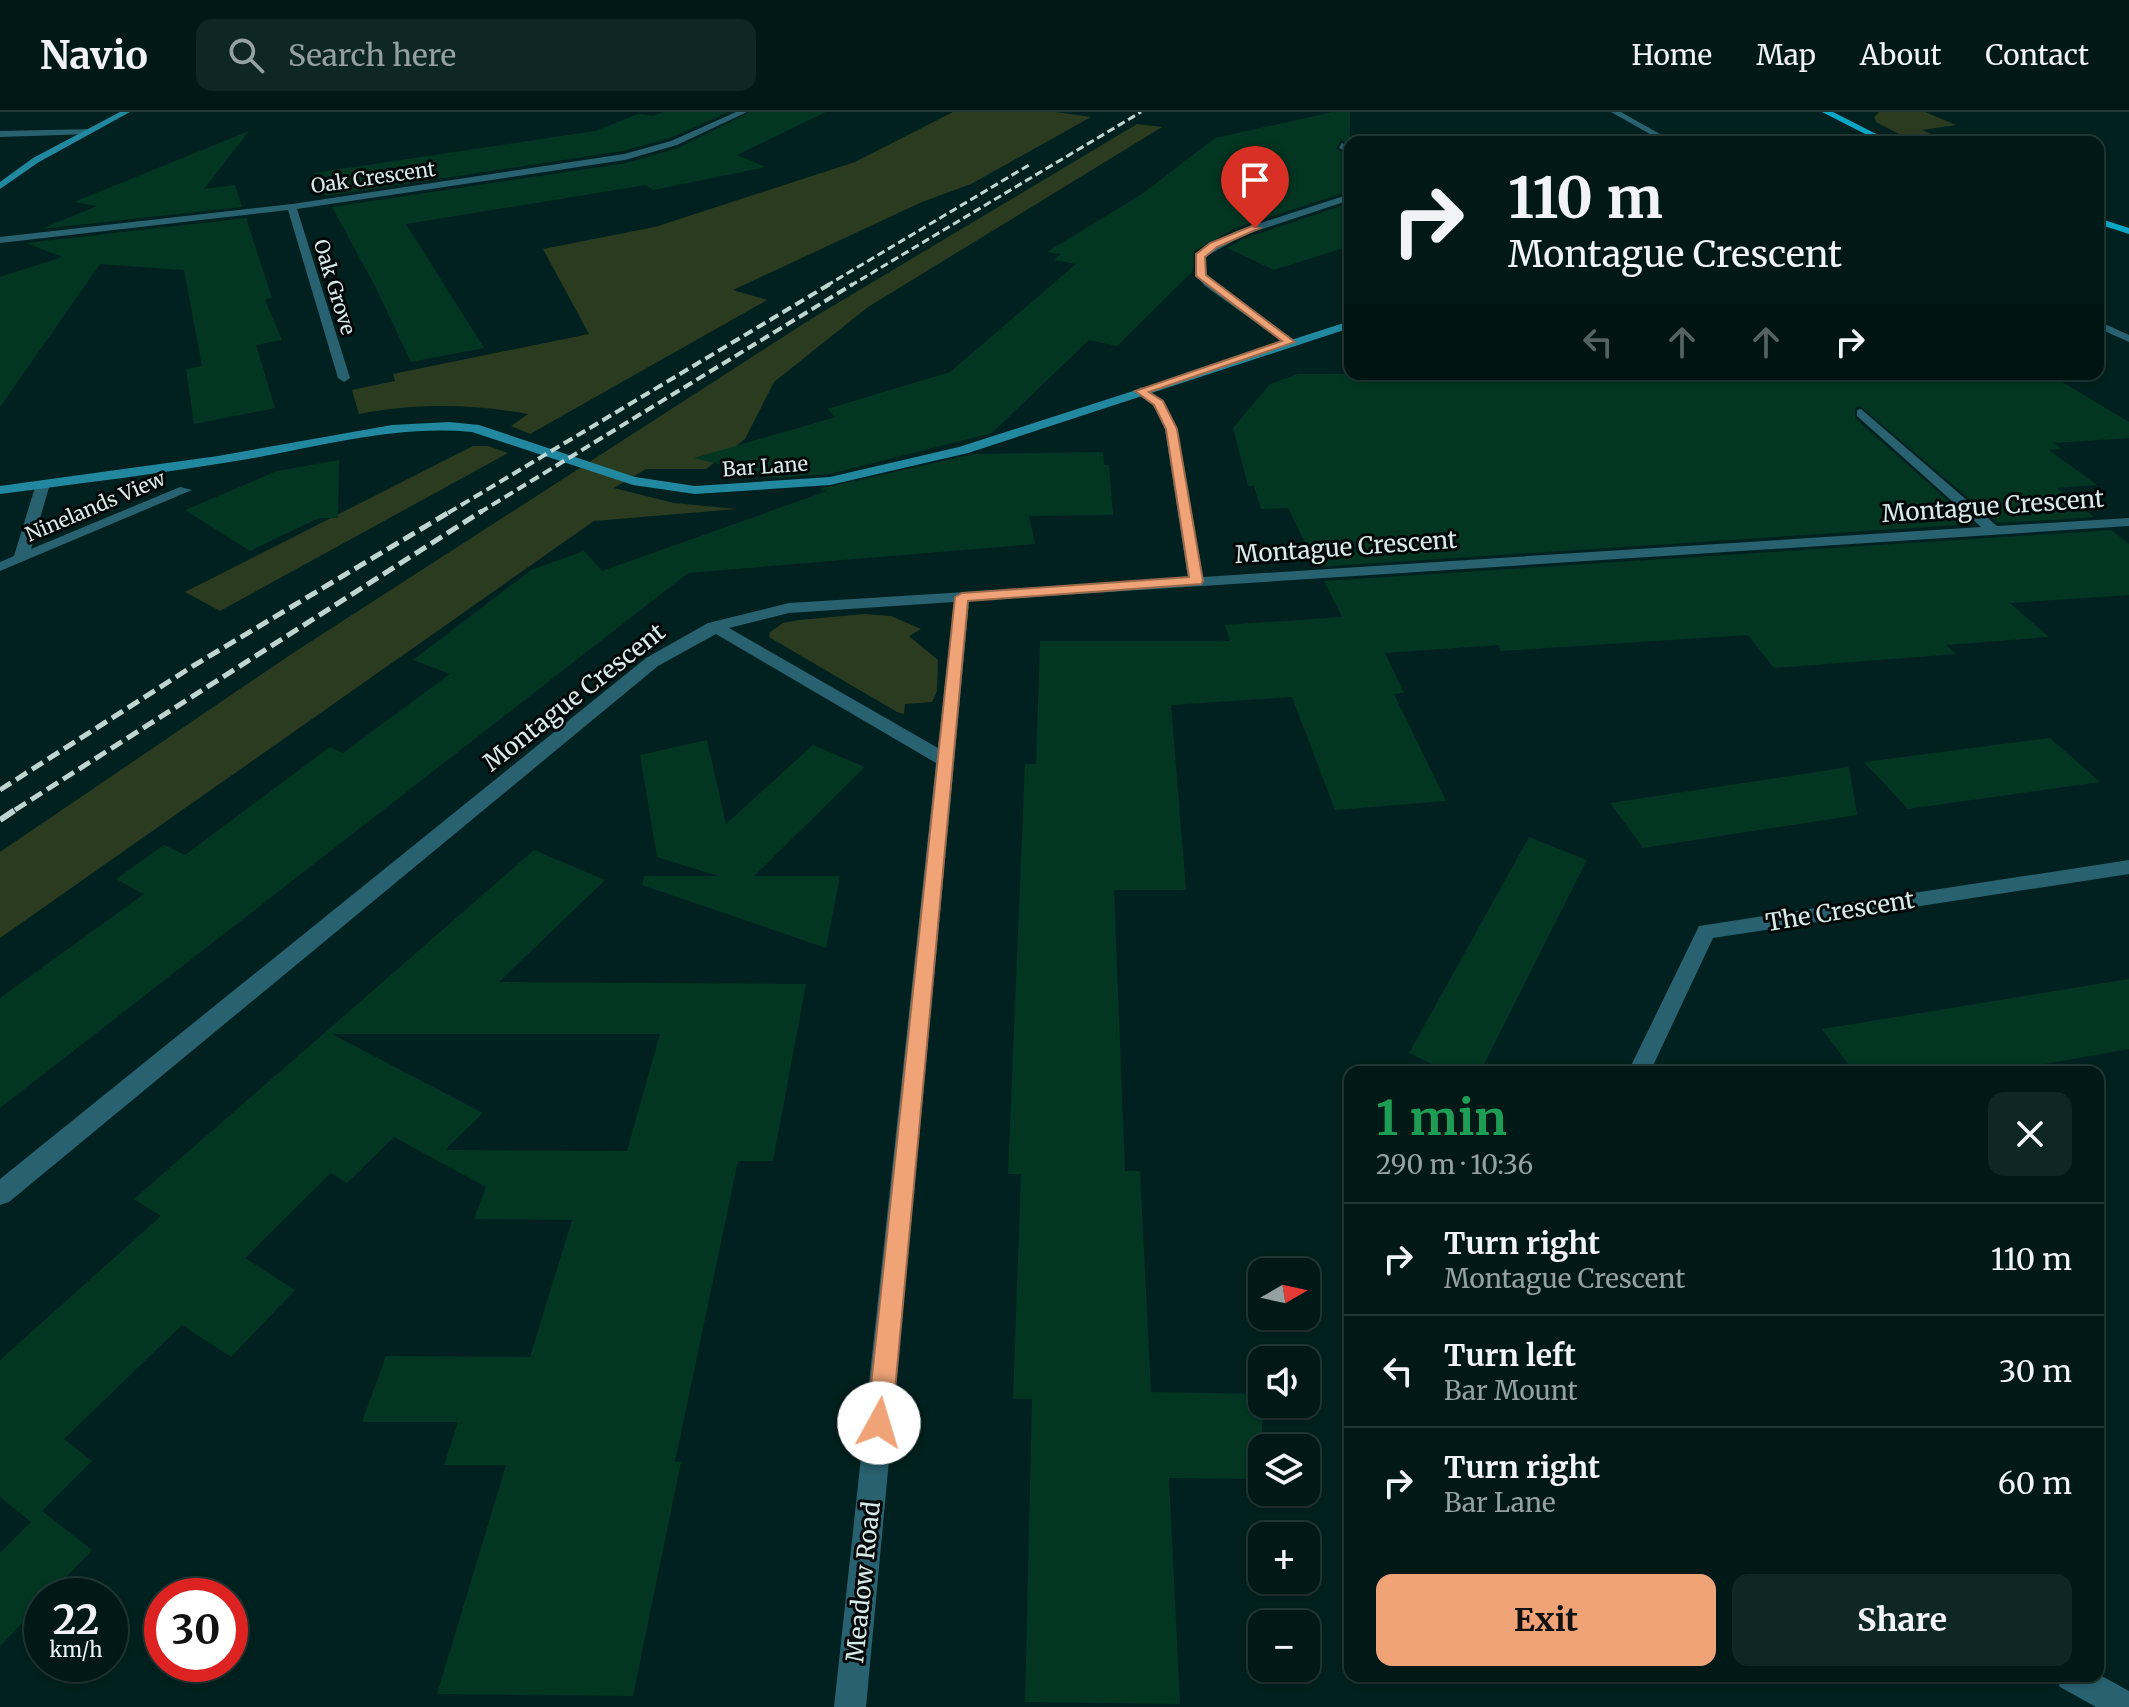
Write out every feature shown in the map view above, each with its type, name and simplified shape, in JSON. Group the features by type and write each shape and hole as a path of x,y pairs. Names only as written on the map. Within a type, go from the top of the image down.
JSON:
{"main road":[{"path":"1826,112 1876,136"},
{"path":"2104,223 2129,231"}],"street":[{"path":"0,186 36,160 126,112"},
{"name":"Oak Crescent","path":"0,240 292,207 644,153 743,112"},
{"path":"1615,112 1659,136"},
{"path":"0,134 91,131"},
{"path":"1290,342 1209,284 1201,276 1200,256 1240,233 1344,199"},
{"name":"Oak Grove","path":"292,207 344,378"},
{"name":"Bar Lane","path":"0,490 456,425 491,433 633,481 695,490 830,481 963,450 1344,326"},
{"path":"2104,327 2129,339"},
{"path":"1141,391 1159,403 1171,429 1196,581"},
{"path":"1861,413 1993,530"},
{"name":"Ninelands View","path":"21,558 43,484"},
{"name":"Ninelands View","path":"0,567 185,490"},
{"name":"Montague Crescent","path":"0,1194 652,662 681,642 714,626 789,608 2129,522"},
{"name":"Meadow Road","path":"850,1707 962,597"},
{"path":"714,626 947,761"},
{"name":"The Crescent","path":"1642,1066 1706,931 2129,867"},
{"path":"2081,1682 2120,1705"}],"green space":[{"path":"953,112 1056,112 1091,117 971,184 922,202 733,290 767,300 530,434 511,426 528,414 507,411 422,407 359,414 352,390 395,381 393,374 589,334 543,249 655,227 855,162"},
{"path":"1879,112 1925,112 1956,125 1922,130 1936,136 1903,136 1876,122 1874,117"},
{"path":"1137,124 1162,127 868,307 774,382 745,439 706,469 646,469 614,488 674,503 737,509 594,521 0,938 0,852 290,655 811,319"},
{"path":"473,446 488,446 508,453 220,611 185,592"},
{"path":"865,614 891,616 921,629 909,636 938,660 937,691 932,702 905,704 904,714 897,712 769,637 770,632 783,623"}],"building":[{"path":"663,112 729,112 670,138 623,151 326,196 314,173 595,131 638,114 653,116"},
{"path":"750,112 826,112 737,155 766,167 653,190 646,185 406,224 484,348 411,362 376,288 332,207 626,163 678,148"},
{"path":"1333,112 1350,112 1350,136 1344,136 1344,141 1341,140 1336,149 1344,153 1344,193 1235,228 1194,251 1193,271 1117,346 1089,340 992,433 830,474 774,478 694,458 836,417 827,409 950,372 1076,264 1054,260 1061,254 1047,252 1142,194 1215,138"},
{"path":"249,131 204,189 235,185 242,207 41,229 97,206 74,202"},
{"path":"1344,205 1344,248 1274,270 1227,248 1245,238"},
{"path":"246,218 272,298 265,300 282,340 256,345 275,408 194,424 186,369 202,366 184,270 100,264 0,407 0,277 62,257 26,243"},
{"path":"1298,374 1344,374 1344,380 2059,380 2129,422 2129,438 2054,443 2062,449 2049,450 2097,485 2057,488 2094,517 1998,523 1860,406 1855,408 1855,418 1974,524 1317,567 1288,508 1261,509 1254,486 1248,486 1233,428 1270,384"},
{"path":"1103,452 1104,465 1109,465 1113,515 1029,516 1035,544 688,573 0,1108 0,998 144,894 116,879 164,845 185,855 330,747 343,753 450,674 413,660 531,570 584,551 602,571 827,491 819,489 975,454"},
{"path":"339,460 338,518 319,518 250,551 185,510 277,471"},
{"path":"2111,530 2129,544 2129,595 2010,603 2049,637 1946,645 1956,654 1774,668 1748,635 1501,651 1498,645 1385,653 1404,693 1394,694 1446,801 1335,810 1292,697 1171,705 1186,890 1114,890 1125,1171 1140,1171 1151,1392 1248,1394 1248,1418 1262,1418 1262,1434 1248,1434 1248,1479 1169,1478 1180,1704 1025,1702 1032,1399 1013,1399 1021,1174 1008,1174 1025,764 1036,764 1040,641 1230,641 1225,625 1342,617 1324,581"},
{"path":"2050,738 2100,782 1908,809 1864,762"},
{"path":"707,740 726,824 813,745 865,767 754,876 840,876 826,948 642,885 644,876 718,876 657,857 640,755"},
{"path":"1849,767 1857,815 1643,848 1610,803"},
{"path":"1529,837 1587,860 1483,1066 1436,1066 1409,1053"},
{"path":"534,850 605,880 499,982 806,984 773,1161 738,1161 675,1462 681,1462 633,1696 437,1694 506,1465 444,1465 458,1422 362,1422 386,1356 530,1357 572,1220 474,1219 486,1187 394,1137 347,1183 331,1173 245,1258 295,1290 231,1357 182,1325 64,1439 92,1461 42,1511 92,1550 65,1578 24,1578 24,1621 0,1646 0,1553 31,1522 0,1497 0,1360 161,1216 134,1199","holes":["332,1034 660,1034 627,1151 445,1150 483,1113"]},
{"path":"2129,979 2129,1049 2034,1066 1850,1066 1822,1029"}],"railway":[{"path":"850,286 1141,112"},
{"path":"826,286 1029,165"},
{"path":"448,513 830,284"},
{"path":"479,513 853,284"},
{"path":"0,790 193,666 451,511"},
{"path":"15,810 482,511"},
{"path":"0,820 15,810"}],"route":[{"path":"879,1423 962,597 1196,581 1171,429 1159,403 1141,391 1290,342 1201,276 1200,256 1213,245 1255,228"}]}
